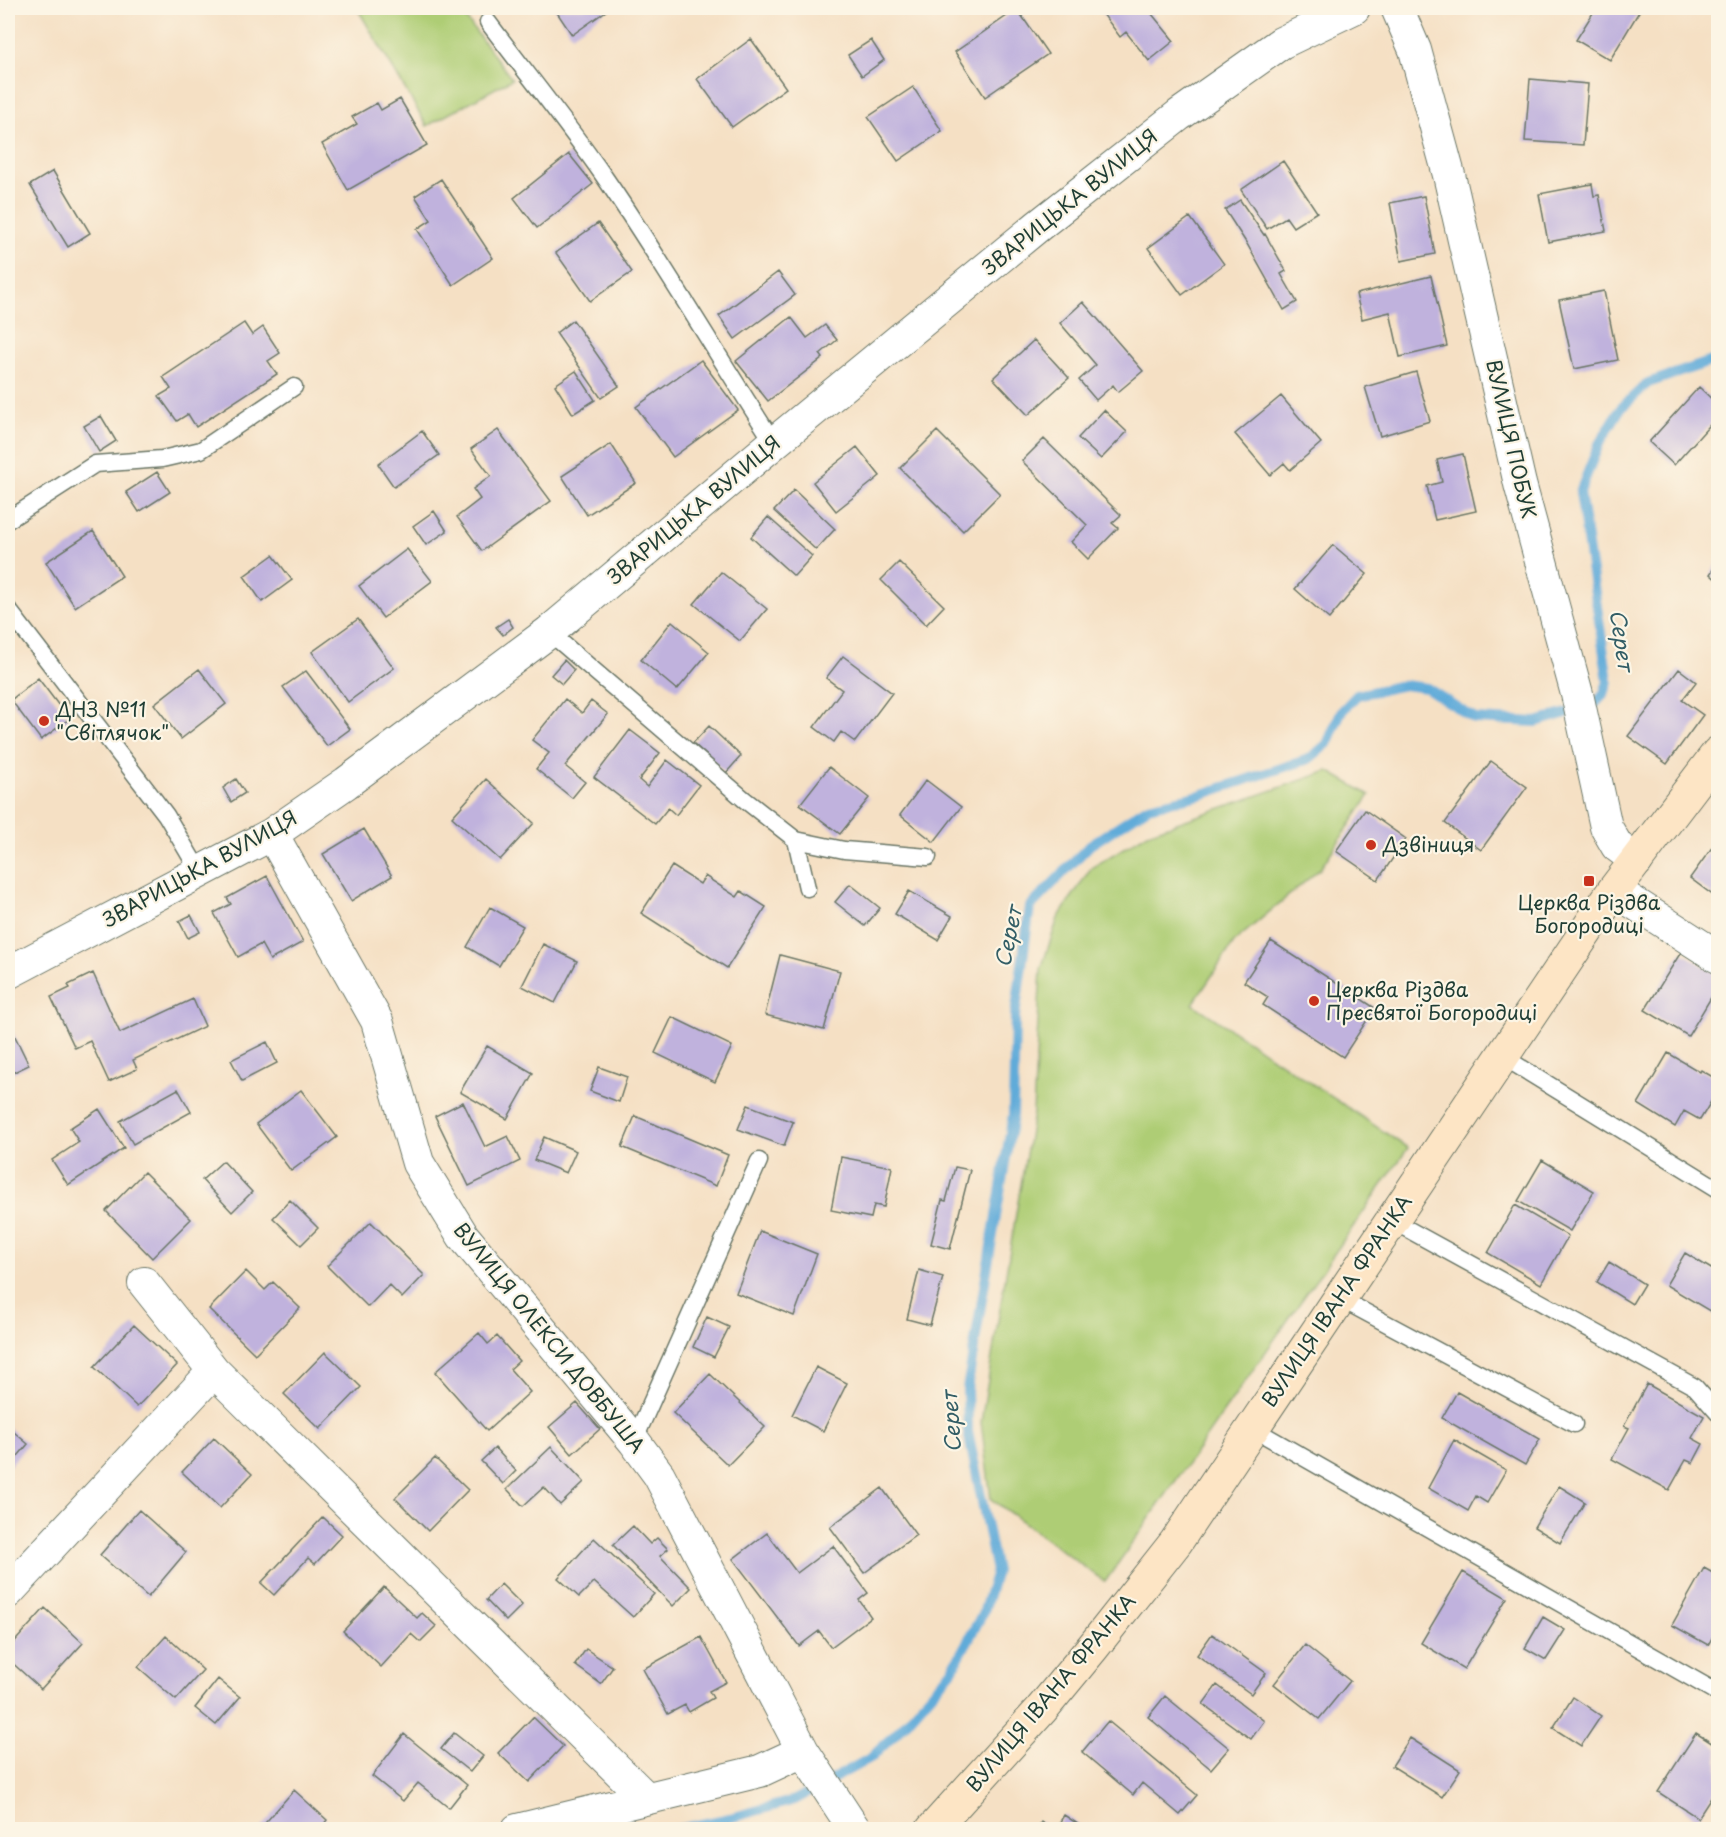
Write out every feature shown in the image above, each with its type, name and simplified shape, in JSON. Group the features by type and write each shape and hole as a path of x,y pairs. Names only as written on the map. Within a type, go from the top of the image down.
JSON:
{"main road":[{"name":"ВУЛИЦЯ ІВАНА ФРАНКА","path":"932,1830 1041,1710 1094,1647 1176,1542 1614,890 1719,753"}],"street":[{"name":"ЗВАРИЦЬКА ВУЛИЦЯ","path":"8,973 272,834 346,783 549,632 1038,226 1179,115 1281,43 1354,8"},
{"name":"ВУЛИЦЯ ПОБУК","path":"1397,8 1415,50 1449,175 1520,484 1577,694 1606,827 1617,846 1637,861"},
{"name":"ВУЛИЦЯ ОЛЕКСИ ДОВБУША","path":"272,834 377,1021 418,1163 464,1236 634,1441 659,1475 807,1757 855,1830"},
{"path":"1614,890 1719,957"},
{"path":"144,1283 214,1371 646,1798"},
{"path":"8,1592 214,1371"},
{"path":"517,1830 760,1771 807,1757"}],"lane":[{"path":"488,22 601,173 662,262 718,356 774,443"},
{"path":"8,520 95,464 162,459 201,450 294,387"},
{"path":"8,609 166,815 200,871"},
{"path":"549,632 796,840 844,850 928,857"},
{"path":"796,840 807,888"},
{"path":"1502,1056 1719,1189"},
{"path":"634,1441 759,1161"},
{"path":"1391,1220 1695,1387 1719,1413"},
{"path":"1339,1298 1574,1424"},
{"path":"1252,1428 1719,1693"}],"green space":[{"path":"357,8 458,8 512,79 427,126"},
{"path":"1328,771 1370,795 1320,869 1235,941 1193,1004 1408,1148 1105,1582 991,1499 981,1422 1033,1113 1041,969 1058,918 1091,868 1148,833"}],"building":[{"path":"554,8 603,8 606,11 572,35"},
{"path":"1103,8 1147,8 1174,41 1149,61 1126,32 1120,37 1100,10"},
{"path":"1596,8 1637,8 1640,10 1610,60 1576,40"},
{"path":"1017,9 1048,54 985,97 955,52"},
{"path":"751,39 786,88 732,127 697,79"},
{"path":"871,40 884,60 862,76 848,55"},
{"path":"1530,79 1588,84 1583,145 1525,141"},
{"path":"913,87 942,131 898,161 868,117"},
{"path":"400,99 427,145 348,190 322,144 357,124 352,117 377,103 381,110"},
{"path":"569,154 593,184 537,228 514,198"},
{"path":"1283,161 1317,212 1293,227 1286,217 1267,229 1241,190"},
{"path":"53,171 90,233 68,247 30,185"},
{"path":"441,179 493,258 453,285 417,229 431,220 415,196"},
{"path":"1592,184 1594,196 1599,195 1606,231 1548,242 1539,194"},
{"path":"1424,196 1435,254 1401,261 1390,203"},
{"path":"1240,200 1265,234 1286,271 1281,274 1297,302 1284,310 1225,210"},
{"path":"1190,217 1224,264 1182,295 1148,248"},
{"path":"598,223 632,272 590,301 556,253"},
{"path":"778,272 795,295 735,339 719,316"},
{"path":"1431,276 1447,346 1400,357 1390,312 1362,319 1356,294"},
{"path":"1604,291 1618,360 1574,369 1559,300"},
{"path":"1083,302 1143,371 1118,392 1113,385 1096,400 1079,380 1096,365 1060,323"},
{"path":"791,317 807,338 825,325 837,340 820,354 823,358 768,401 736,361"},
{"path":"573,320 619,386 601,398 556,333"},
{"path":"244,323 252,335 263,327 280,353 268,361 277,374 196,427 188,414 177,421 159,396 171,389 163,377"},
{"path":"1034,340 1069,378 1028,415 993,378"},
{"path":"701,360 738,410 673,457 636,407"},
{"path":"576,371 595,400 573,414 555,385"},
{"path":"1416,372 1430,421 1380,436 1365,387"},
{"path":"1699,387 1718,405 1718,416 1674,465 1649,442"},
{"path":"1281,396 1321,443 1290,470 1284,463 1270,475 1235,434"},
{"path":"1104,410 1127,432 1101,459 1078,438"},
{"path":"101,416 116,441 99,452 84,426"},
{"path":"498,430 551,501 482,551 457,517 480,499 473,489 491,476 471,449"},
{"path":"422,431 439,455 394,487 378,464"},
{"path":"937,431 1000,494 963,531 900,468"},
{"path":"1044,439 1121,515 1112,523 1118,528 1088,559 1071,542 1087,525 1022,461"},
{"path":"611,444 636,483 587,515 562,476"},
{"path":"857,447 880,476 836,511 813,482"},
{"path":"1463,454 1476,511 1435,520 1427,486 1442,482 1437,460"},
{"path":"157,472 170,492 139,512 126,492"},
{"path":"794,490 835,529 816,550 774,511"},
{"path":"434,511 447,531 426,545 413,526"},
{"path":"768,517 812,556 794,576 751,537"},
{"path":"93,531 122,576 75,607 46,562"},
{"path":"1333,545 1367,574 1329,619 1295,589"},
{"path":"407,549 432,581 383,618 359,586"},
{"path":"273,555 292,580 262,602 244,576"},
{"path":"899,562 944,606 926,625 881,580"},
{"path":"1718,562 1718,581 1710,574"},
{"path":"721,572 767,609 740,641 694,604"},
{"path":"358,619 394,668 348,702 312,652"},
{"path":"508,619 513,627 503,635 496,627"},
{"path":"672,621 709,652 677,690 641,660"},
{"path":"843,656 892,693 855,742 841,732 834,742 814,727 842,690 826,678"},
{"path":"564,660 574,670 562,684 551,675"},
{"path":"199,669 226,704 181,739 154,704"},
{"path":"1679,669 1696,682 1682,700 1703,715 1667,764 1628,736"},
{"path":"306,671 350,729 327,746 283,687"},
{"path":"38,678 69,719 41,740 11,700"},
{"path":"565,699 582,713 591,701 608,714 565,766 585,782 572,798 536,769 549,753 532,740"},
{"path":"709,726 741,756 726,773 693,743"},
{"path":"630,730 660,753 639,780 647,787 667,760 699,785 676,815 668,808 655,824 594,777"},
{"path":"1491,761 1527,787 1481,850 1445,823"},
{"path":"829,767 869,798 840,834 800,804"},
{"path":"236,779 245,793 231,802 223,788"},
{"path":"486,779 534,823 500,860 452,817"},
{"path":"926,780 961,807 934,842 900,815"},
{"name":"Дзвіниця","path":"1365,810 1406,839 1378,880 1336,851"},
{"path":"364,829 392,876 351,901 323,854"},
{"path":"1718,839 1718,899 1690,878"},
{"path":"672,866 700,884 705,876 737,897 741,891 766,907 727,968 641,913"},
{"path":"267,876 303,942 270,960 261,944 238,957 214,913 231,904 227,898"},
{"path":"850,884 880,908 865,926 835,902"},
{"path":"909,891 952,916 938,940 895,914"},
{"path":"490,907 523,926 499,966 467,947"},
{"path":"191,915 200,932 188,938 179,921"},
{"name":"Церква Різдва Пресвятої Богородиці","path":"1271,941 1375,1008 1343,1057 1263,1005 1268,997 1244,982"},
{"path":"543,944 577,961 555,1003 522,986"},
{"path":"1681,952 1718,975 1718,986 1688,1036 1645,1010"},
{"path":"780,955 840,971 824,1030 765,1015"},
{"path":"93,973 120,1033 193,999 205,1026 133,1060 137,1069 109,1082 90,1041 75,1048 51,997 70,988 68,985"},
{"path":"672,1017 732,1046 715,1082 655,1053"},
{"path":"8,1022 29,1065 8,1075"},
{"path":"267,1042 277,1063 242,1081 231,1060"},
{"path":"487,1046 533,1073 507,1119 460,1092"},
{"path":"1668,1053 1718,1080 1718,1090 1700,1120 1684,1111 1675,1127 1638,1104"},
{"path":"599,1067 627,1077 619,1102 590,1091"},
{"path":"178,1089 191,1112 133,1144 120,1121"},
{"path":"301,1090 337,1137 291,1171 256,1124"},
{"path":"463,1102 485,1147 508,1136 520,1161 469,1186 435,1116"},
{"path":"748,1105 793,1122 784,1146 738,1129"},
{"path":"99,1109 124,1148 68,1185 52,1160 79,1142 70,1128"},
{"path":"635,1116 728,1155 716,1186 622,1147"},
{"path":"544,1137 576,1151 566,1173 534,1160"},
{"path":"841,1157 892,1167 884,1207 874,1205 871,1218 831,1210"},
{"path":"1542,1160 1594,1191 1570,1231 1518,1201"},
{"path":"223,1161 252,1192 232,1212 202,1180"},
{"path":"955,1167 970,1170 950,1249 931,1244 942,1200 946,1201"},
{"path":"144,1172 191,1219 152,1258 106,1211"},
{"path":"290,1200 318,1228 301,1245 273,1218"},
{"path":"1515,1205 1568,1236 1541,1284 1488,1253"},
{"path":"371,1222 424,1275 402,1298 389,1285 368,1307 327,1266"},
{"path":"760,1231 817,1254 794,1316 736,1293"},
{"path":"1685,1253 1718,1273 1718,1316 1666,1285"},
{"path":"1609,1262 1644,1284 1632,1304 1597,1282"},
{"path":"919,1270 943,1277 930,1325 907,1319"},
{"path":"246,1271 265,1290 273,1282 300,1308 255,1354 209,1309"},
{"path":"707,1317 729,1327 714,1357 693,1347"},
{"path":"134,1325 177,1365 137,1407 94,1367"},
{"path":"479,1333 488,1344 497,1336 519,1361 510,1369 530,1392 487,1431 435,1372"},
{"path":"325,1352 361,1387 320,1429 284,1394"},
{"path":"816,1367 847,1383 823,1431 792,1415"},
{"path":"710,1374 765,1427 728,1465 673,1413"},
{"path":"1647,1384 1704,1416 1692,1438 1703,1444 1693,1463 1686,1460 1669,1490 1612,1459 1629,1428 1624,1426"},
{"path":"1457,1392 1540,1439 1525,1465 1442,1418"},
{"path":"577,1403 600,1429 572,1454 549,1427"},
{"path":"8,1427 28,1444 8,1468"},
{"path":"214,1438 252,1474 220,1508 182,1472"},
{"path":"1454,1440 1506,1470 1487,1503 1476,1496 1468,1511 1428,1488"},
{"path":"551,1447 584,1482 560,1505 544,1487 523,1506 507,1489"},
{"path":"495,1448 516,1471 503,1484 481,1461"},
{"path":"435,1458 468,1490 428,1531 395,1498"},
{"path":"1559,1486 1585,1502 1560,1543 1534,1527"},
{"path":"882,1488 916,1535 864,1573 830,1527"},
{"path":"139,1510 186,1552 148,1597 100,1555"},
{"path":"323,1517 342,1535 315,1564 308,1558 274,1595 261,1583"},
{"path":"633,1526 650,1544 657,1538 668,1549 660,1556 691,1588 673,1606 613,1545"},
{"path":"767,1533 797,1573 833,1546 868,1593 859,1600 871,1617 831,1647 819,1631 799,1646 733,1559"},
{"path":"594,1538 654,1594 633,1617 594,1582 579,1597 558,1578"},
{"path":"1704,1568 1718,1576 1718,1627 1708,1645 1672,1625"},
{"path":"1463,1572 1507,1598 1464,1669 1421,1643"},
{"path":"501,1584 522,1605 506,1621 486,1600"},
{"path":"384,1587 417,1618 422,1613 436,1626 420,1642 411,1634 381,1667 343,1631"},
{"path":"45,1608 83,1643 41,1689 8,1659 8,1649"},
{"path":"1543,1617 1565,1630 1546,1660 1525,1648"},
{"path":"1212,1634 1266,1673 1251,1694 1197,1655"},
{"path":"166,1636 203,1670 176,1700 138,1667"},
{"path":"701,1637 726,1682 709,1691 713,1698 689,1712 685,1705 668,1714 643,1669"},
{"path":"1305,1645 1350,1681 1319,1719 1274,1684"},
{"path":"586,1649 613,1667 601,1684 575,1665"},
{"path":"218,1679 240,1697 216,1725 195,1708"},
{"path":"1217,1685 1264,1721 1251,1739 1203,1704"},
{"path":"1165,1696 1229,1748 1211,1769 1148,1717"},
{"path":"1573,1697 1601,1716 1581,1746 1553,1728"},
{"path":"533,1717 563,1746 529,1782 498,1753"},
{"path":"1108,1721 1197,1795 1180,1815 1142,1783 1133,1795 1082,1752"},
{"path":"454,1733 483,1756 470,1772 441,1749"},
{"path":"1696,1733 1718,1747 1718,1787 1698,1818 1658,1792"},
{"path":"404,1734 467,1785 449,1808 418,1783 403,1801 372,1776"},
{"path":"1410,1738 1460,1770 1442,1797 1392,1766"},
{"path":"294,1790 327,1820 319,1830 259,1830"},
{"path":"1064,1815 1087,1830 1055,1830"},
{"path":"1041,1822 1053,1830 1036,1830"}],"waterway":[{"name":"Серет","path":"675,1830 795,1800 872,1757 903,1726 952,1670 984,1611 996,1571 968,1432 967,1389 1013,1115 1015,1016 1030,907 1090,845 1148,807 1200,795 1309,759 1327,744 1341,712 1357,695 1404,685 1427,688 1475,719 1536,722 1594,705 1604,694 1608,681 1580,492 1599,444 1621,408 1648,383 1718,359"}],"place":[{"name":"ДНЗ №11 \"Світлячок\"","path":"44,721"},
{"name":"Дзвіниця","path":"1371,845"},
{"name":"Церква Різдва Богородиці","path":"1589,881"},
{"name":"Церква Різдва Пресвятої Богородиці","path":"1314,1001"}]}
